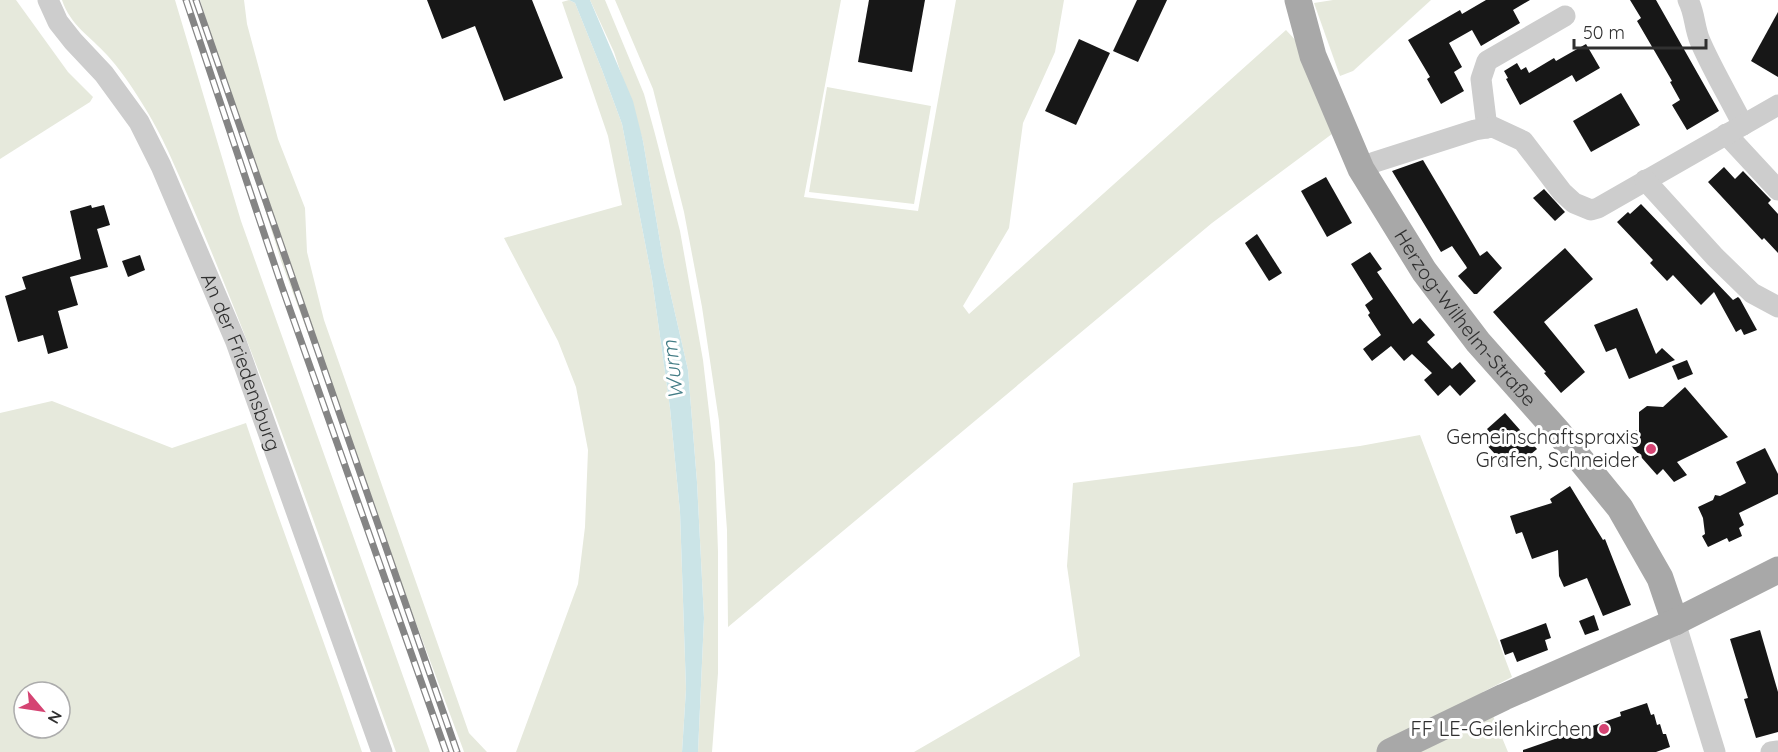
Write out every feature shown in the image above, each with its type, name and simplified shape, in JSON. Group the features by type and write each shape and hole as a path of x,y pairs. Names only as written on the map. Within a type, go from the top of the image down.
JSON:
{"main road":[{"name":"Herzog-Wilhelm-Straße","path":"1298,0 1313,56 1361,169 1424,271 1478,342 1562,437 1620,508 1660,579 1676,622"},
{"path":"1390,752 1504,697 1676,622 1778,570"}],"street":[{"name":"An der Friedensburg","path":"48,0 58,22 104,74 139,122 161,166 236,342 382,752"},
{"path":"1688,0 1693,9 1694,25 1735,130 1778,190"},
{"path":"1487,128 1481,79 1487,61 1565,16"},
{"path":"1361,169 1475,130 1493,127 1523,141 1562,192 1588,210 1598,208 1778,105"},
{"path":"1644,180 1752,293 1778,307"},
{"name":"Herzog-Wilhelm-Straße","path":"1676,622 1715,752"},
{"path":"1771,752 1778,751"}],"shaded area":[{"path":"0,0 16,0 68,72 93,97 90,102 0,159"},
{"path":"62,0 175,0 241,221 430,752 396,752 260,374 168,151 133,88 107,55 70,17"},
{"path":"200,0 244,0 247,24 278,139 305,208 307,252 324,320 469,733 487,752 464,752 281,261"},
{"path":"569,0 575,3 622,124 652,279 670,408 680,512 686,689 682,752 516,752 578,584 585,527 588,450 576,387 558,341 504,238 622,205 608,136 562,2"},
{"path":"590,0 605,0 644,94 680,231 703,360 715,463 718,552 718,673 712,752 698,752 704,618 688,370 664,265 643,141 614,52"},
{"path":"615,0 841,0 804,197 918,211 956,0 1064,0 1055,52 1023,123 1009,228 963,306 969,314 1286,30 1300,45 1336,131 1212,223 728,627 727,530 719,421 702,307 684,212 653,89"},
{"path":"1333,0 1431,0 1353,71 1340,76 1314,3"},
{"path":"827,87 931,106 914,204 809,192"},
{"path":"52,401 172,448 246,423 362,752 0,752 0,413"},
{"path":"1420,435 1512,677 1483,692 1508,752 914,752 1080,656 1067,566 1073,483 1360,446"}],"water":[{"name":"Wurm","path":"569,0 590,0 633,101 643,141 664,265 688,370 704,618 698,752 682,752 686,689 680,512 670,408 652,279 622,124 575,3"}],"building":[{"path":"427,0 532,0 563,78 504,101 475,26 442,39"},
{"path":"869,0 925,0 912,72 858,62"},
{"path":"1137,0 1167,0 1138,62 1113,51"},
{"path":"1486,0 1530,0 1513,10 1520,23 1481,46 1472,30 1449,43 1462,67 1454,72 1464,91 1441,104 1427,79 1430,77 1408,40 1460,10 1462,14"},
{"path":"1630,0 1656,0 1719,111 1687,130 1672,105 1680,100 1670,82 1672,81 1637,21 1641,18"},
{"path":"1778,12 1778,77 1751,61"},
{"path":"1079,39 1110,53 1076,125 1045,111"},
{"path":"1586,44 1600,68 1576,82 1572,75 1520,105 1504,71 1517,63 1521,70 1526,67 1529,73 1554,58 1556,61"},
{"path":"1621,93 1640,125 1591,152 1573,121"},
{"path":"1423,160 1480,256 1487,251 1502,268 1477,294 1474,294 1458,276 1467,268 1466,266 1452,246 1441,252 1392,171"},
{"path":"1724,167 1735,179 1743,171 1771,200 1768,203 1778,214 1778,253 1764,238 1762,240 1708,182"},
{"path":"1326,177 1352,223 1327,237 1301,191"},
{"path":"1544,189 1565,212 1555,221 1533,198"},
{"path":"1641,204 1733,300 1738,297 1740,299 1757,330 1744,335 1741,329 1736,332 1714,292 1701,305 1673,275 1667,281 1650,263 1653,260 1617,222"},
{"path":"91,205 92,208 104,205 110,225 97,229 108,267 70,277 78,305 58,311 68,348 48,354 43,335 18,342 5,296 26,289 22,277 81,259 70,211"},
{"path":"1257,234 1282,273 1269,281 1245,243"},
{"path":"1565,248 1593,279 1544,322 1585,372 1561,393 1544,373 1546,372 1493,312"},
{"path":"1370,252 1382,269 1377,272 1413,324 1420,318 1435,335 1427,342 1452,369 1460,362 1476,381 1460,396 1450,385 1438,396 1424,380 1432,373 1412,354 1404,361 1391,346 1372,361 1363,349 1381,335 1368,315 1370,313 1365,305 1373,299 1351,264"},
{"path":"140,255 145,270 128,277 122,261"},
{"path":"1637,308 1656,354 1662,348 1675,360 1629,379 1616,348 1606,352 1594,325"},
{"path":"1687,360 1693,374 1678,380 1672,366"},
{"path":"1685,387 1728,437 1677,462 1687,475 1674,482 1663,469 1657,475 1626,440 1636,430 1639,433 1639,412 1647,406 1663,407"},
{"path":"1505,413 1537,449 1518,465 1515,460 1507,467 1483,441 1491,434 1487,429"},
{"path":"1765,448 1778,474 1778,494 1739,513 1744,525 1739,528 1742,536 1729,542 1727,538 1708,547 1702,536 1705,534 1703,518 1698,507 1713,500 1715,495 1720,496 1746,483 1736,462"},
{"path":"1570,486 1603,540 1605,539 1631,605 1603,616 1587,578 1564,587 1559,576 1558,550 1532,559 1522,532 1516,534 1510,516 1552,503 1550,499"},
{"path":"1594,615 1599,630 1585,635 1579,621"},
{"path":"1546,623 1551,638 1545,640 1548,650 1517,662 1513,652 1505,655 1500,640"},
{"path":"1760,630 1778,692 1778,732 1756,738 1744,699 1748,698 1730,639"},
{"path":"1647,703 1651,715 1654,714 1657,725 1660,724 1663,734 1666,734 1670,747 1656,752 1523,752 1523,750 1621,716 1620,712"}],"railway":[{"path":"186,0 282,287 446,752"},
{"path":"196,0 457,752"}],"place":[{"name":"Gemeinschaftspraxis Grafen, Schneider","path":"1651,449"},
{"name":"FF LE-Geilenkirchen","path":"1604,729"}]}
